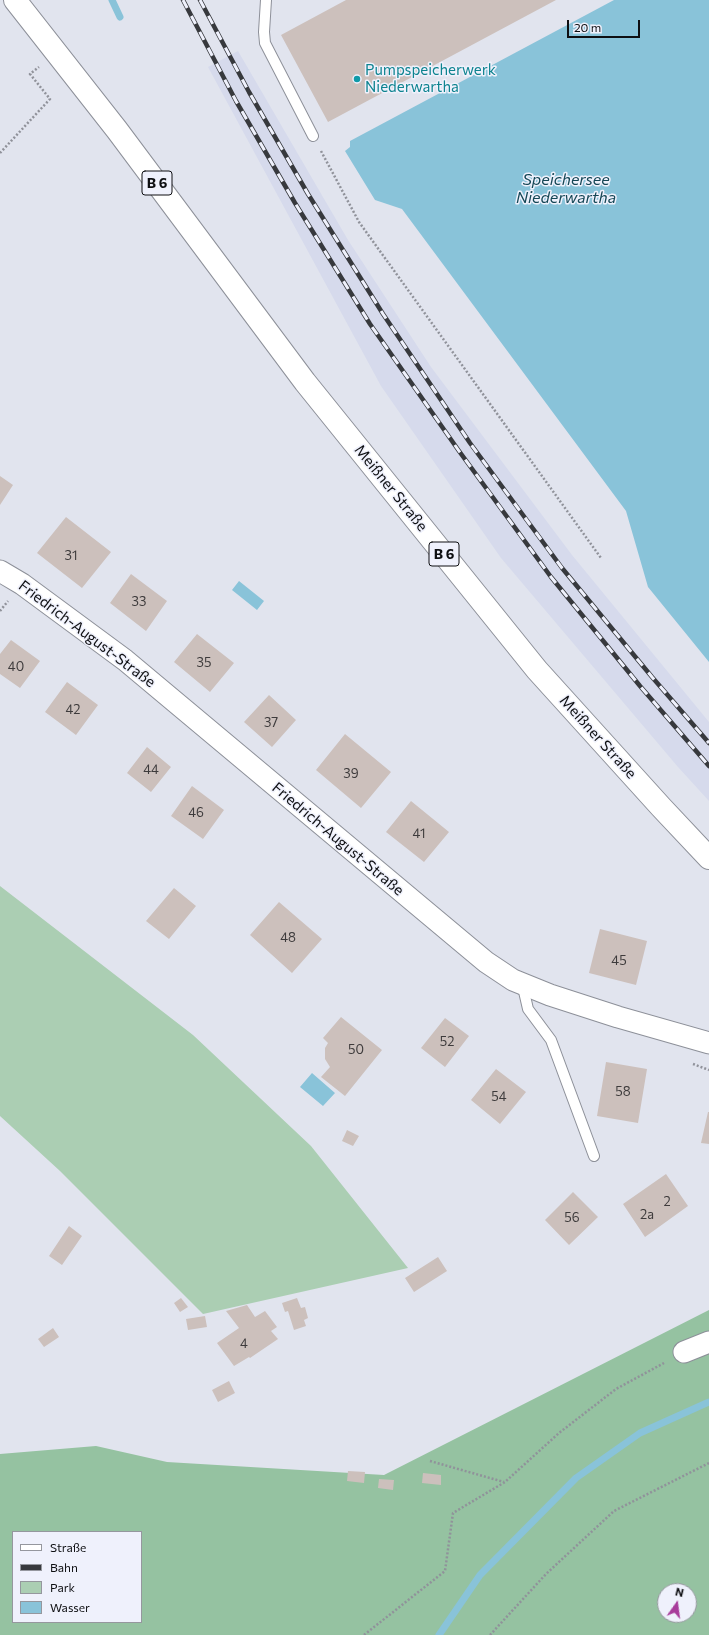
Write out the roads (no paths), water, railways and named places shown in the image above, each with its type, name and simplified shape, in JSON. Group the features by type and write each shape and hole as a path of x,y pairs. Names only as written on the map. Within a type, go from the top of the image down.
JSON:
{"main road":[{"name":"Meißner Straße","path":"15,0 117,130 305,382 537,670 709,858"}],"street":[{"name":"Friedrich-August-Straße","path":"0,571 22,584 125,660 457,939 486,962 513,980 550,995 589,1008 709,1043"},
{"path":"684,1352 709,1342"}],"lane":[{"path":"266,0 264,32 265,42 313,136"},
{"path":"522,983 528,1009 552,1040 594,1156"}],"water":[{"name":"Speichersee Niederwartha","path":"614,0 709,0 709,662 648,587 626,511 402,209 375,200 345,151 350,147 350,141"},
{"path":"239,581 264,601 257,610 232,590"},
{"path":"312,1073 335,1093 323,1106 300,1087"}],"waterway":[{"path":"112,0 120,17"},
{"path":"439,1635 480,1575 576,1478 640,1433 709,1402"}],"railway":[{"path":"183,0 236,101 295,203 370,324 459,451 551,577 640,686 709,766"},
{"path":"200,0 249,92 308,194 383,314 470,443 562,568 709,743"}],"place":[{"name":"Pumpspeicherwerk Niederwartha","path":"357,79"}]}
